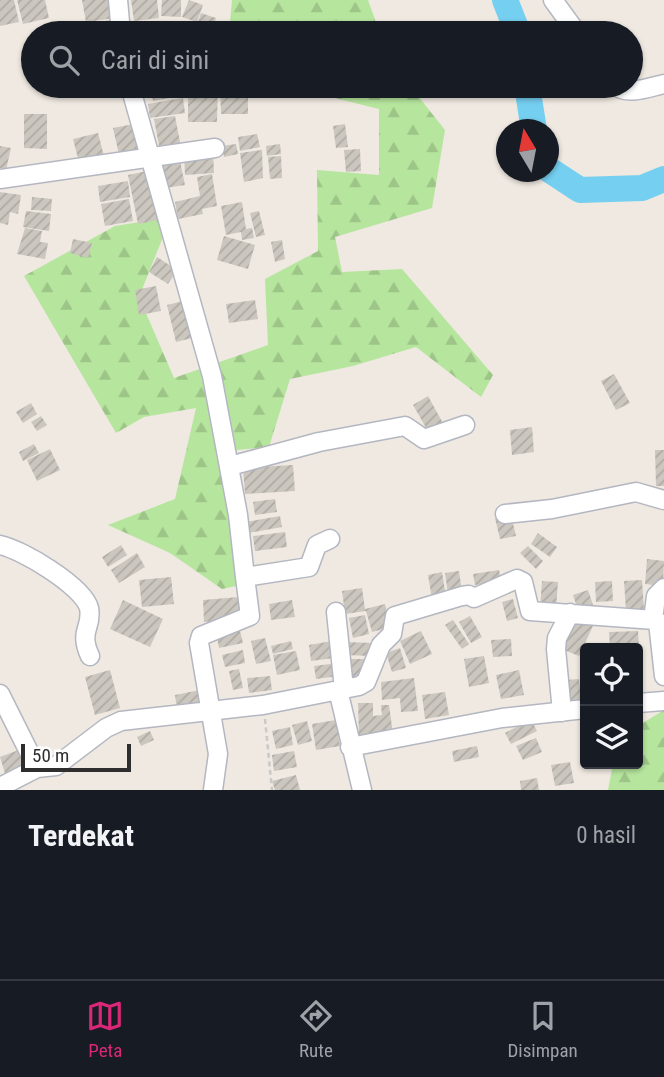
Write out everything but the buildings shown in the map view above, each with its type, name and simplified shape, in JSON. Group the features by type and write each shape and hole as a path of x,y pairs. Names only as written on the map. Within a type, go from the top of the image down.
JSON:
{"street":[{"path":"118,0 120,21"},
{"path":"553,0 568,21"},
{"path":"643,88 664,84"},
{"path":"133,98 203,338 230,466 250,616 206,633 199,643 218,754 213,790"},
{"path":"0,179 215,148"},
{"path":"230,466 352,435 405,426 424,439 430,439 465,425"},
{"path":"505,514 552,509 636,492 664,499"},
{"path":"245,577 309,567 317,545 330,539"},
{"path":"0,545 17,549 66,582 85,601 89,620 83,637 90,656"},
{"path":"0,787 37,768 56,766 106,728 121,722 263,705 341,690 366,682 381,645 392,634 396,617 462,596 469,595 474,598 517,579 523,582 530,611 658,622 664,676"},
{"path":"653,620 656,596 664,588"},
{"path":"336,612 341,690 350,747 362,790"},
{"path":"562,712 556,649 557,638 570,613"},
{"path":"0,694 37,768"},
{"path":"643,703 664,701"},
{"path":"350,747 484,721 580,710"}],"path":[{"path":"263,705 272,790"}],"green space":[{"path":"232,0 368,0 376,21 230,21"},
{"path":"335,98 420,98 445,130 432,208 335,237 342,272 402,269 493,375 481,397 416,347 353,366 290,379 269,447 236,450 250,583 222,589 170,553 108,525 175,499 196,408 144,417 116,433 24,276 115,226 171,217 139,297 174,378 268,345 265,279 318,251 317,170 379,175 379,109"},
{"path":"664,710 664,790 608,790 612,769 643,769 643,723"}],"waterway":[{"path":"505,0 513,21"},
{"path":"529,98 532,119"},
{"path":"559,176 580,190 642,188 664,179"}]}
